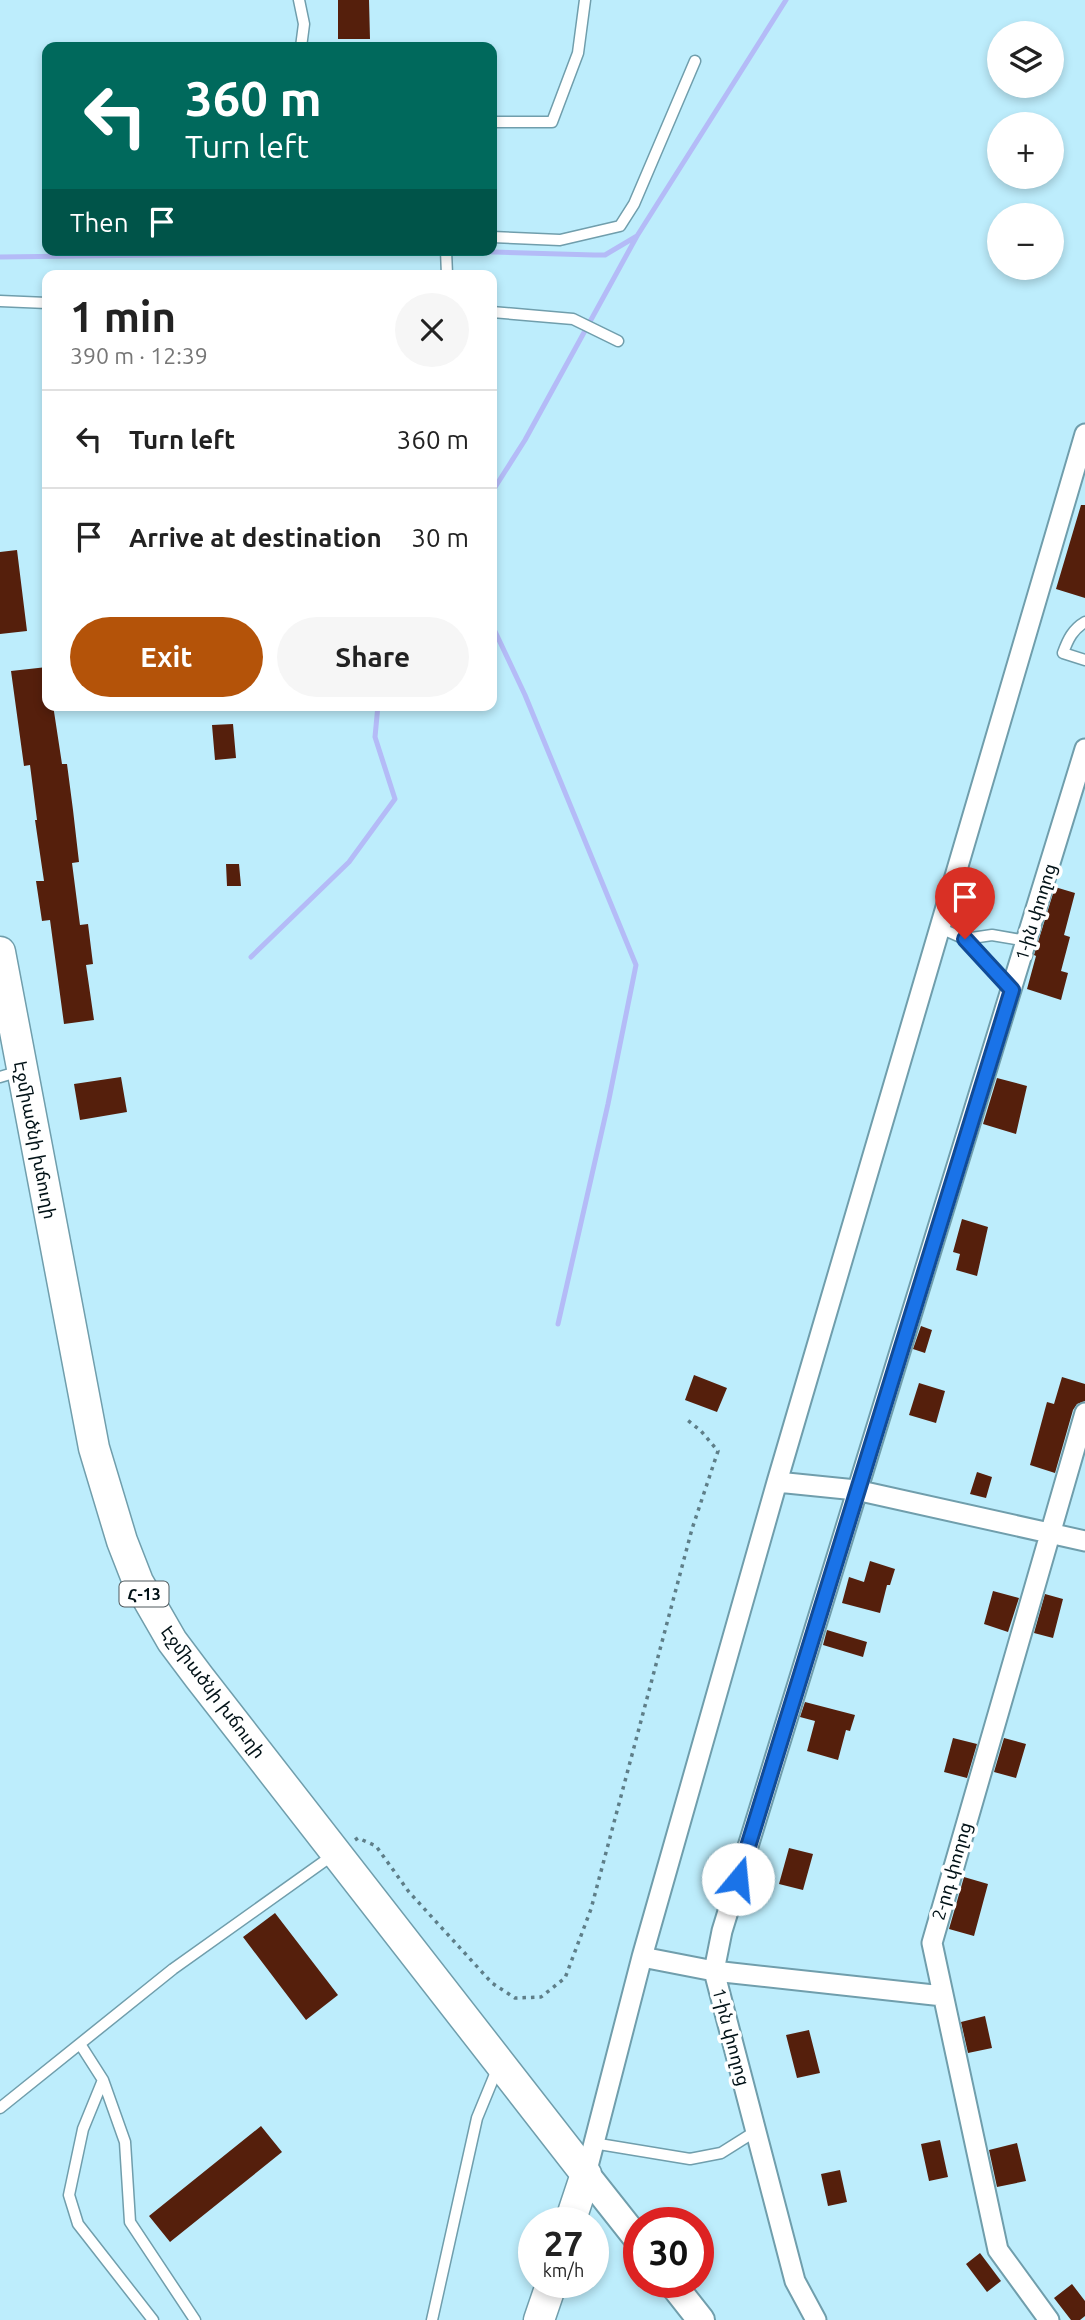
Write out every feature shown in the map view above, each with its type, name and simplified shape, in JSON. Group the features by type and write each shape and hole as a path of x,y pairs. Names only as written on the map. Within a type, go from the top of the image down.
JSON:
{"main road":[{"name":"Էջմիածնի խճուղի","path":"0,952 11,1074 94,1448 122,1541 138,1582 172,1641 542,2118 584,2158 623,2217"},
{"path":"573,2207 584,2158"},
{"path":"539,2320 546,2298"},
{"path":"684,2298 701,2320"}],"street":[{"path":"584,2158 777,1482 1085,434"},
{"name":"1-ին փողոց","path":"816,2320 795,2281 714,1971 722,1931 1085,749"},
{"name":"2-րդ փողոց","path":"1049,2320 998,2250 932,1943 1085,1413"},
{"path":"777,1482 856,1490 1085,1541"},
{"path":"642,1957 714,1971 943,1996"}],"lane":[{"path":"299,0 304,24 302,42"},
{"path":"497,122 552,122 578,53 585,0"},
{"path":"497,237 560,240 620,226 634,204 695,61"},
{"path":"0,301 42,303"},
{"path":"497,312 573,319 618,341"},
{"path":"1085,622 1076,627 1063,653 1085,660"},
{"path":"940,928 965,939 1012,990"},
{"path":"965,939 992,935 1027,941"},
{"path":"0,2108 173,1969 336,1853"},
{"path":"80,2044 103,2080 125,2142 130,2222 195,2320"},
{"path":"432,2320 477,2118 500,2063"},
{"path":"103,2080 83,2129 69,2195 78,2224 153,2320"},
{"path":"584,2158 690,2159 721,2153 756,2131"}],"path":[{"path":"336,1853 358,1838 376,1846 409,1892 492,1983 515,1998 541,1997 565,1978 591,1909 692,1529 718,1451 701,1431 686,1419"}],"building":[{"path":"338,0 369,0 370,39 338,39"},
{"path":"1081,505 1085,505 1085,598 1056,589"},
{"path":"17,550 27,631 0,634 0,552"},
{"path":"42,668 42,711 54,711 62,764 67,764 79,862 72,863 80,925 88,924 93,964 86,965 94,1020 64,1024 50,920 42,921 36,881 44,881 37,820 30,765 24,766 11,671"},
{"path":"233,724 236,758 215,760 212,725"},
{"path":"226,864 239,864 241,886 227,886"},
{"path":"1055,887 1075,893 1064,935 1070,937 1061,971 1068,973 1061,1000 1027,989 1036,956 1034,955"},
{"path":"121,1077 127,1112 80,1120 74,1084"},
{"path":"997,1078 1027,1086 1016,1134 983,1124"},
{"path":"962,1219 988,1227 977,1276 956,1270 960,1254 953,1252"},
{"path":"921,1326 932,1330 925,1353 913,1349"},
{"path":"694,1375 727,1388 717,1412 685,1400"},
{"path":"1062,1377 1085,1384 1085,1401 1077,1404 1073,1410 1055,1473 1030,1465 1047,1402 1054,1404"},
{"path":"919,1383 945,1391 936,1423 909,1415"},
{"path":"977,1472 992,1477 986,1498 970,1494"},
{"path":"870,1561 895,1569 890,1585 887,1585 880,1613 842,1603 849,1577 864,1582"},
{"path":"993,1591 1019,1598 1008,1632 984,1624"},
{"path":"1045,1594 1063,1599 1053,1638 1034,1633"},
{"path":"827,1630 867,1642 863,1657 823,1645"},
{"path":"805,1702 855,1715 850,1731 846,1730 838,1760 807,1751 815,1721 800,1717"},
{"path":"953,1738 977,1744 967,1778 944,1772"},
{"path":"1004,1738 1026,1744 1016,1778 994,1772"},
{"path":"789,1848 813,1854 803,1890 779,1884"},
{"path":"964,1877 988,1884 974,1936 949,1929"},
{"path":"275,1913 338,1995 306,2020 243,1937"},
{"path":"985,2016 992,2048 968,2053 961,2022"},
{"path":"809,2030 820,2073 797,2078 786,2035"},
{"path":"261,2126 282,2152 170,2242 149,2216"},
{"path":"940,2140 948,2177 929,2181 921,2144"},
{"path":"1017,2143 1026,2181 997,2187 989,2150"},
{"path":"840,2170 847,2202 828,2206 821,2174"},
{"path":"980,2253 1001,2281 987,2292 966,2264"},
{"path":"1072,2284 1085,2301 1085,2316 1080,2320 1071,2320 1054,2298"}],"waterway":[{"path":"497,484 525,440 637,236 786,0"},
{"path":"497,252 605,255 637,236"},
{"path":"0,257 77,256"},
{"path":"497,636 525,695 636,965 608,1104 558,1324"},
{"path":"251,957 349,862 395,799 375,737 377,711"}],"route":[{"path":"738,1879 1012,990 965,939"}]}
